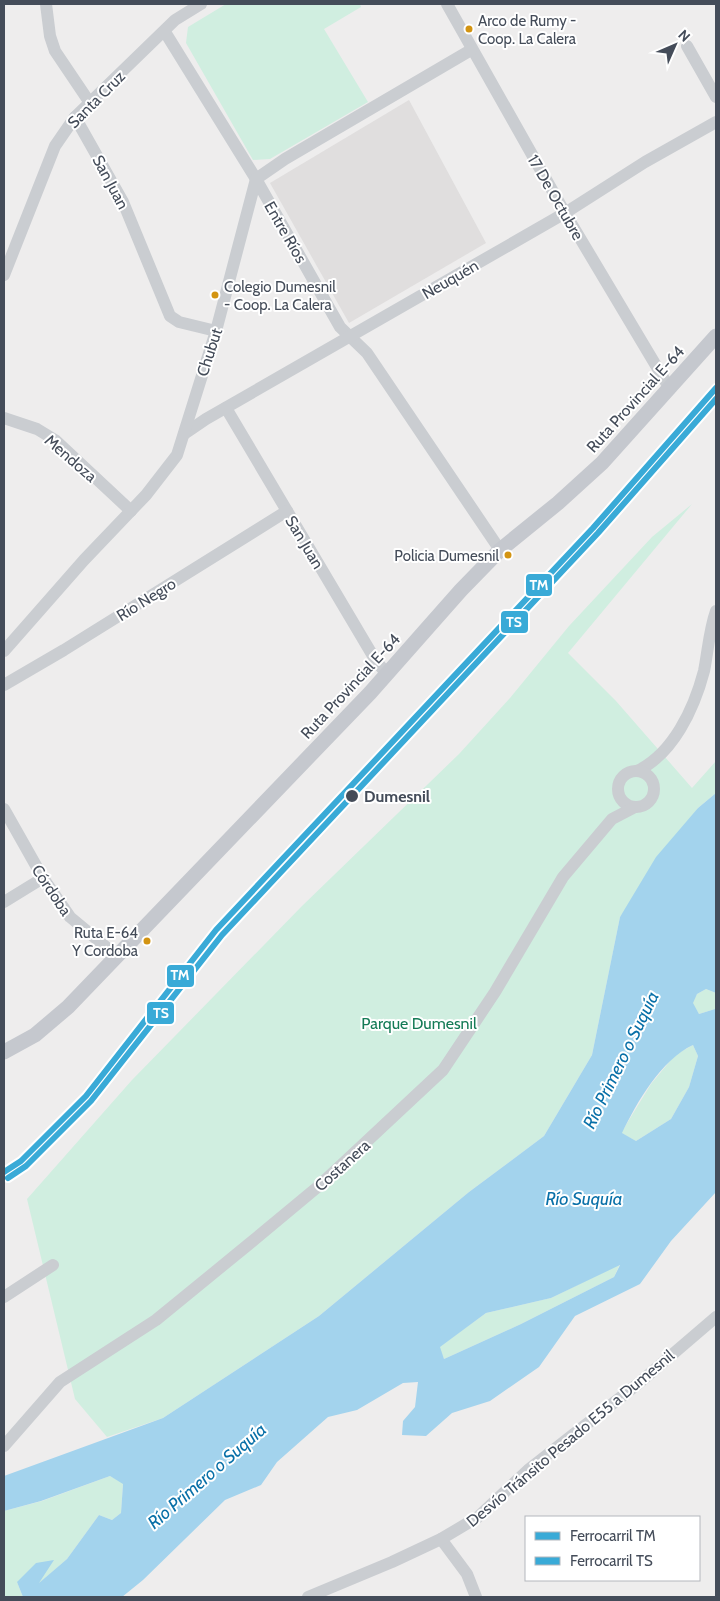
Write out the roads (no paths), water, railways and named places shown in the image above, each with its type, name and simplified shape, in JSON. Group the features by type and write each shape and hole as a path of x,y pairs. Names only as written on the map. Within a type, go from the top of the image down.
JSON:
{"main road":[{"name":"Ruta Provincial E-64","path":"4,1052 35,1035 55,1020 387,674 461,590 500,550 592,473 716,336"}],"street":[{"path":"46,4 54,51 90,103"},
{"name":"Santa Cruz","path":"4,275 56,146 75,117 165,32 175,20 201,4"},
{"name":"17 De Octubre","path":"447,4 565,213 670,389"},
{"name":"Entre Ríos","path":"165,32 256,179 332,313 349,337 367,353 500,550"},
{"path":"687,46 716,97"},
{"path":"256,179 293,154 472,50"},
{"name":"San Juan","path":"75,117 123,202 170,316 179,322 216,331"},
{"name":"Neuquén","path":"184,434 565,213 644,162 716,122"},
{"name":"Chubut","path":"4,651 89,554 131,511 171,464 182,446 193,400 216,331 256,179"},
{"name":"San Juan","path":"226,408 376,661 387,674"},
{"name":"Mendoza","path":"4,418 37,429 55,440 131,511"},
{"name":"Río Negro","path":"4,685 64,650 287,511"},
{"name":"Costanera","path":"612,819 619,794 620,780 629,772 648,766 659,756 680,729 697,691 716,611"},
{"name":"Costanera","path":"4,1446 60,1382 156,1320 320,1185 443,1070 495,992 563,877 612,819 649,801 654,792 652,782 659,756"},
{"path":"637,771 645,774 652,782"},
{"path":"619,794 626,804 635,807"},
{"name":"Córdoba","path":"4,809 43,878 70,917 116,956"},
{"path":"4,902 43,878"},
{"path":"4,1297 54,1266"},
{"name":"Desvío Tránsito Pesado E55 a Dumesnil","path":"308,1597 392,1562 478,1517 528,1470 639,1383 716,1317"},
{"path":"441,1538 463,1568 476,1597"}],"water":[{"name":"Río Suquía","path":"716,793 716,993 706,989 697,994 693,1003 699,1014 715,1009 716,999 716,1192 671,1241 640,1284 575,1316 539,1367 490,1401 452,1413 426,1436 402,1435 403,1421 415,1407 418,1382 403,1383 357,1410 328,1417 277,1462 261,1485 225,1500 143,1580 122,1597 23,1597 17,1582 36,1563 54,1560 39,1583 67,1559 99,1515 112,1520 121,1513 123,1484 110,1476 41,1501 4,1511 4,1476 163,1418 319,1316 469,1192 544,1136 592,1055 620,917 656,857 698,808","holes":["693,1045 698,1056 689,1087 671,1119 636,1141 622,1133 635,1108 660,1071 681,1052","620,1265 614,1277 521,1324 444,1359 440,1347 486,1313 551,1298"]}],"rail line":[{"name":"TM","path":"4,1172 21,1161 86,1096 216,930 593,528 716,388"},
{"name":"TS","path":"8,1178 26,1166 91,1101 222,935 598,533 716,399"}],"place":[{"name":"Arco de Rumy - Coop. La Calera","path":"469,29"},
{"name":"Colegio Dumesnil - Coop. La Calera","path":"215,295"},
{"name":"Policia Dumesnil","path":"508,555"},
{"name":"Dumesnil","path":"352,796"},
{"name":"Ruta E-64 Y Cordoba","path":"147,941"}],"park label":[{"name":"Parque Dumesnil","path":"419,1023"}],"water label":[{"name":"Río Primero o Suquía","path":"621,1060"},
{"name":"Río Primero o Suquía","path":"207,1476"}]}
